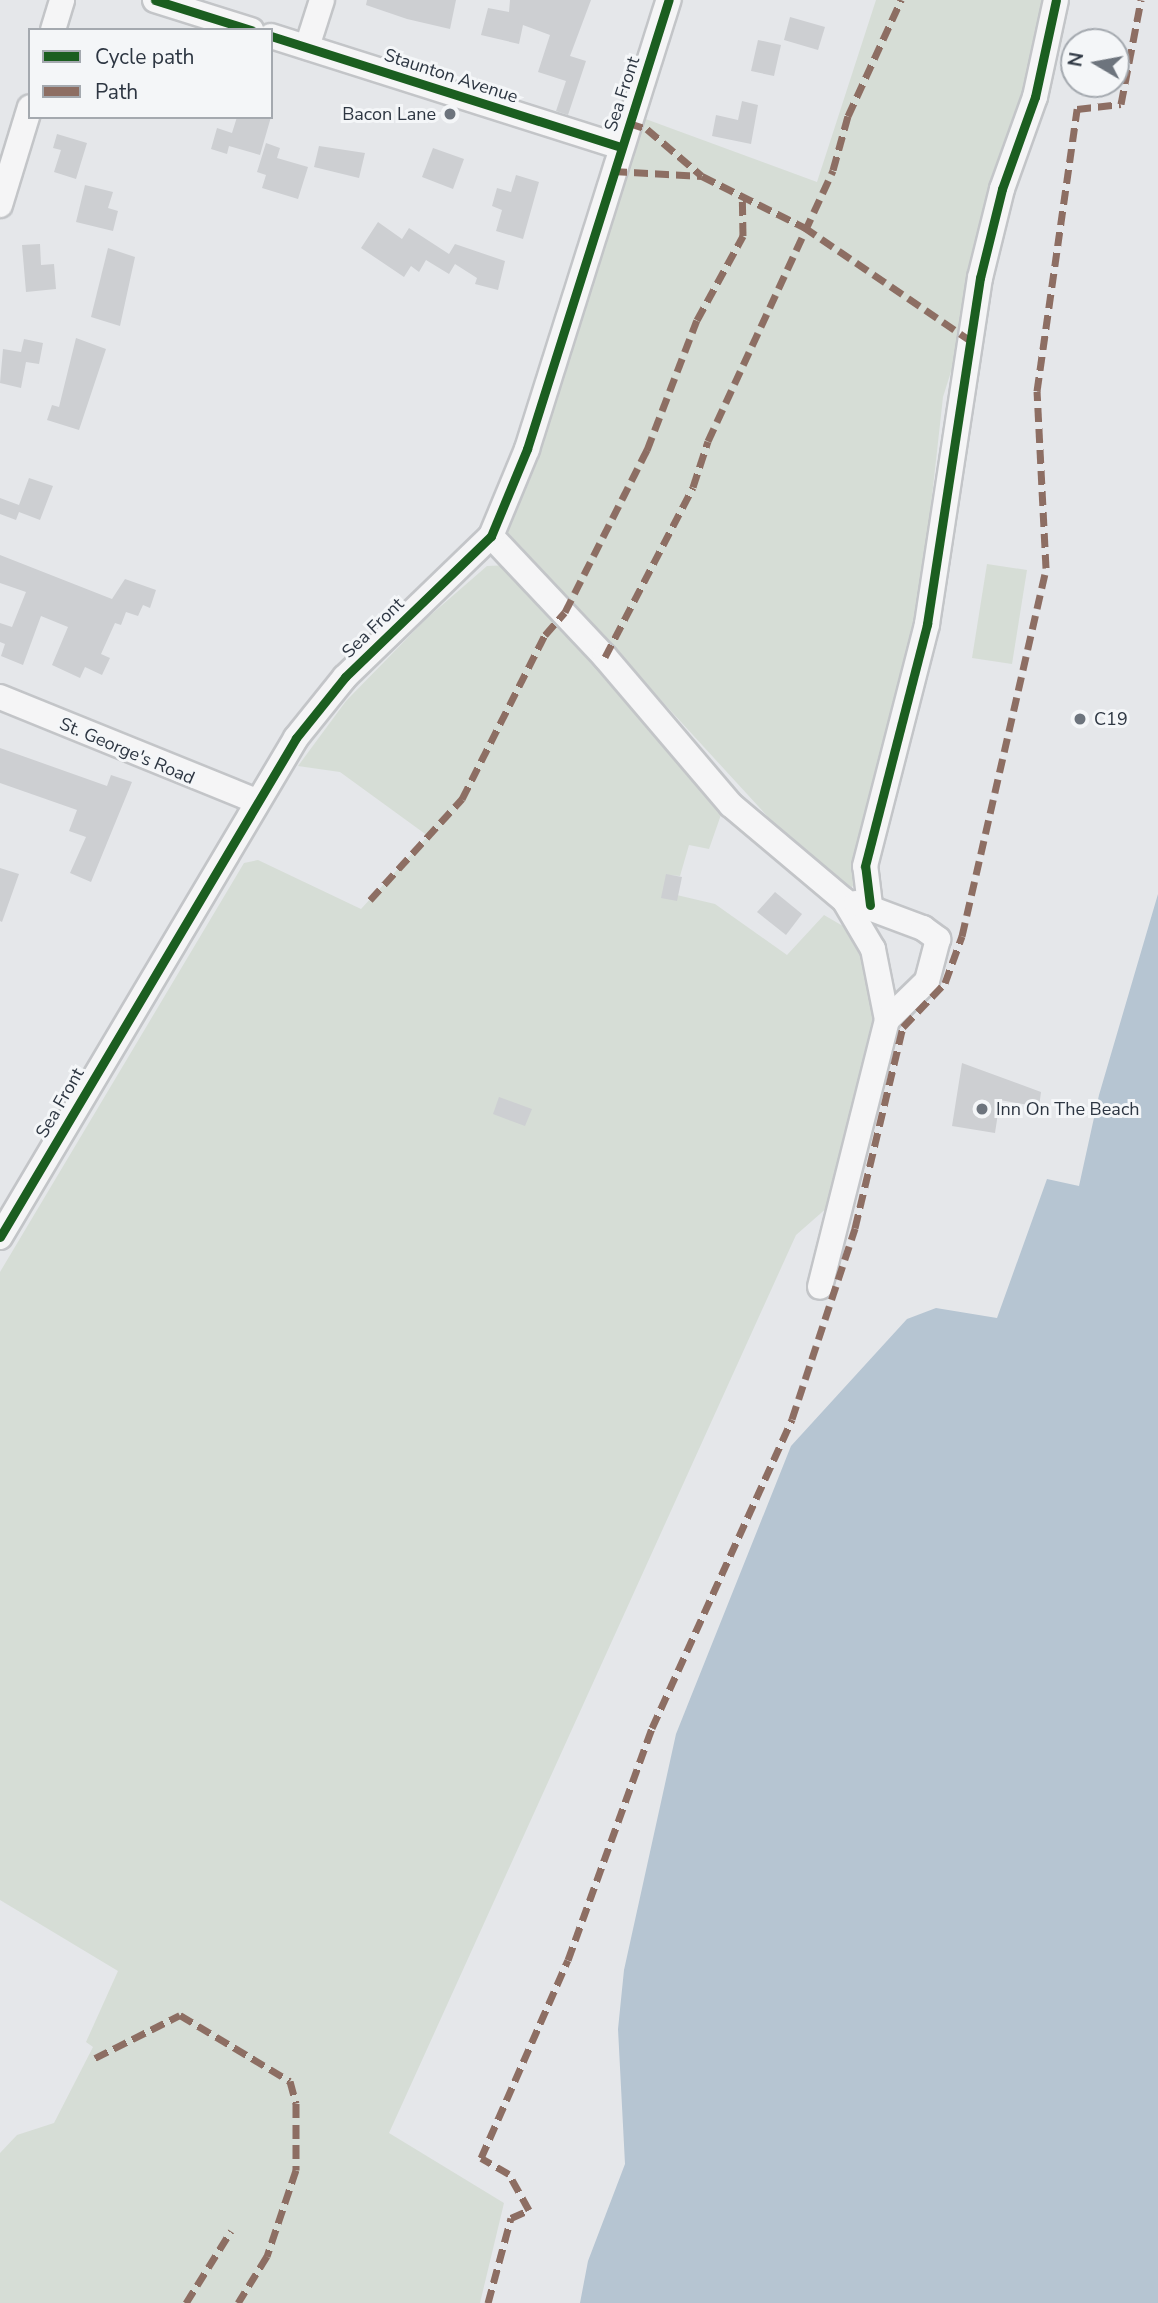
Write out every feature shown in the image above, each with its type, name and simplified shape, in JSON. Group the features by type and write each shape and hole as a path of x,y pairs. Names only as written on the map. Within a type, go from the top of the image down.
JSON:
{"street":[{"path":"54,28 62,0"},
{"path":"155,0 245,28"},
{"path":"307,47 323,0"},
{"name":"Sea Front","path":"0,1237 256,801 345,677 491,536 527,449 669,0"},
{"path":"870,905 865,866 927,624 981,278 1002,189 1035,97 1056,0"},
{"name":"Staunton Avenue","path":"273,37 621,147"},
{"path":"0,205 28,114"},
{"path":"491,536 605,657 732,805 844,900 880,964 899,980 927,981"},
{"name":"St. George's Road","path":"0,697 256,801"},
{"path":"844,900 870,905 939,939 927,981 887,1020"},
{"path":"820,1287 887,1020 880,964"}],"shaded area":[{"path":"876,0 1068,0 943,397 911,686 865,866 844,900 497,521 632,114 817,182"},
{"path":"987,564 1027,570 1012,664 972,658"},
{"path":"510,565 723,809 709,849 689,845 680,876 668,875 664,892 715,904 787,955 824,915 848,929 868,958 875,1017 837,1199 796,1235 389,2133 504,2203 480,2303 0,2303 0,2153 17,2135 54,2123 93,2047 86,2042 118,1971 0,1900 0,1272 244,863 258,860 361,909 428,836 340,772 298,766 346,701 426,619 487,566"}],"water":[{"path":"1158,894 1158,2303 580,2303 588,2261 625,2164 618,2029 624,1970 676,1734 791,1446 907,1319 936,1308 997,1318 1047,1179 1079,1186 1099,1095"}],"building":[{"path":"367,0 456,0 450,29 407,19 366,5"},
{"path":"510,0 591,0 570,56 586,61 568,115 556,111 566,81 538,72 550,35 523,25 519,44 481,35 488,8 509,12"},
{"path":"790,17 825,27 818,50 784,40"},
{"path":"758,40 781,45 774,76 751,71"},
{"path":"742,101 758,105 751,144 712,136 716,115 738,120"},
{"path":"236,119 270,119 260,155 229,146 227,154 211,149 217,128 232,133"},
{"path":"57,134 87,143 76,179 54,172 61,150 53,148"},
{"path":"266,143 280,148 277,158 308,167 298,199 262,188 266,175 257,172"},
{"path":"319,146 365,153 359,178 314,167"},
{"path":"433,148 464,159 453,189 422,177"},
{"path":"516,175 539,182 523,239 496,231 502,210 492,206 497,188 511,192"},
{"path":"85,185 113,192 108,208 118,211 113,231 76,222"},
{"path":"378,222 402,239 409,228 449,254 455,244 505,261 498,290 475,284 477,278 455,264 449,274 426,260 419,272 411,266 404,277 361,248"},
{"path":"40,244 41,265 54,264 56,289 26,292 22,245"},
{"path":"108,248 135,257 120,326 91,317"},
{"path":"76,338 106,349 79,430 47,420 52,405 59,407"},
{"path":"24,339 43,343 39,364 26,362 21,388 0,383 3,349 21,352"},
{"path":"29,478 53,486 40,520 19,512 16,520 0,514 0,498 19,505"},
{"path":"0,555 112,599 125,579 156,590 150,608 143,605 138,616 126,612 121,625 115,623 101,654 110,658 102,675 85,667 80,678 52,665 68,627 41,616 23,665 1,656 5,644 0,642 0,623 12,627 26,592 0,583"},
{"path":"0,748 107,786 111,775 132,782 91,882 70,873 86,837 69,831 77,810 0,783"},
{"path":"0,868 19,874 2,922 0,921"},
{"path":"666,874 682,877 677,901 661,898"},
{"path":"775,892 802,914 786,935 757,912"},
{"path":"962,1063 1041,1092 1039,1107 1000,1100 995,1133 952,1126"},
{"path":"499,1097 532,1109 525,1126 493,1114"}],"marked path":[{"path":"605,657 693,487 708,441 833,170 848,116 901,0"},
{"path":"488,2303 511,2218 529,2210 509,2174 481,2158 568,1960 652,1728 792,1419 855,1228 903,1027 945,983 962,936 1046,568 1037,391 1077,109 1121,104 1141,0"},
{"path":"629,123 647,129 702,176"},
{"path":"613,171 702,176 804,227 971,341"},
{"path":"370,900 462,799 545,635 565,612 647,450 697,320 743,236 742,197"},
{"path":"95,2058 180,2015 290,2081 296,2103 296,2170 267,2256 238,2303"},
{"path":"186,2303 231,2231"}],"cycle path":[{"path":"155,0 245,28"},
{"path":"0,1237 296,738 345,677 491,536 527,449 669,0"},
{"path":"870,905 865,866 927,624 980,278 1002,189 1035,97 1056,0"},
{"path":"273,37 621,147"}],"place":[{"name":"Bacon Lane","path":"450,114"},
{"name":"C19","path":"1080,719"},
{"name":"Inn On The Beach","path":"982,1109"}]}
